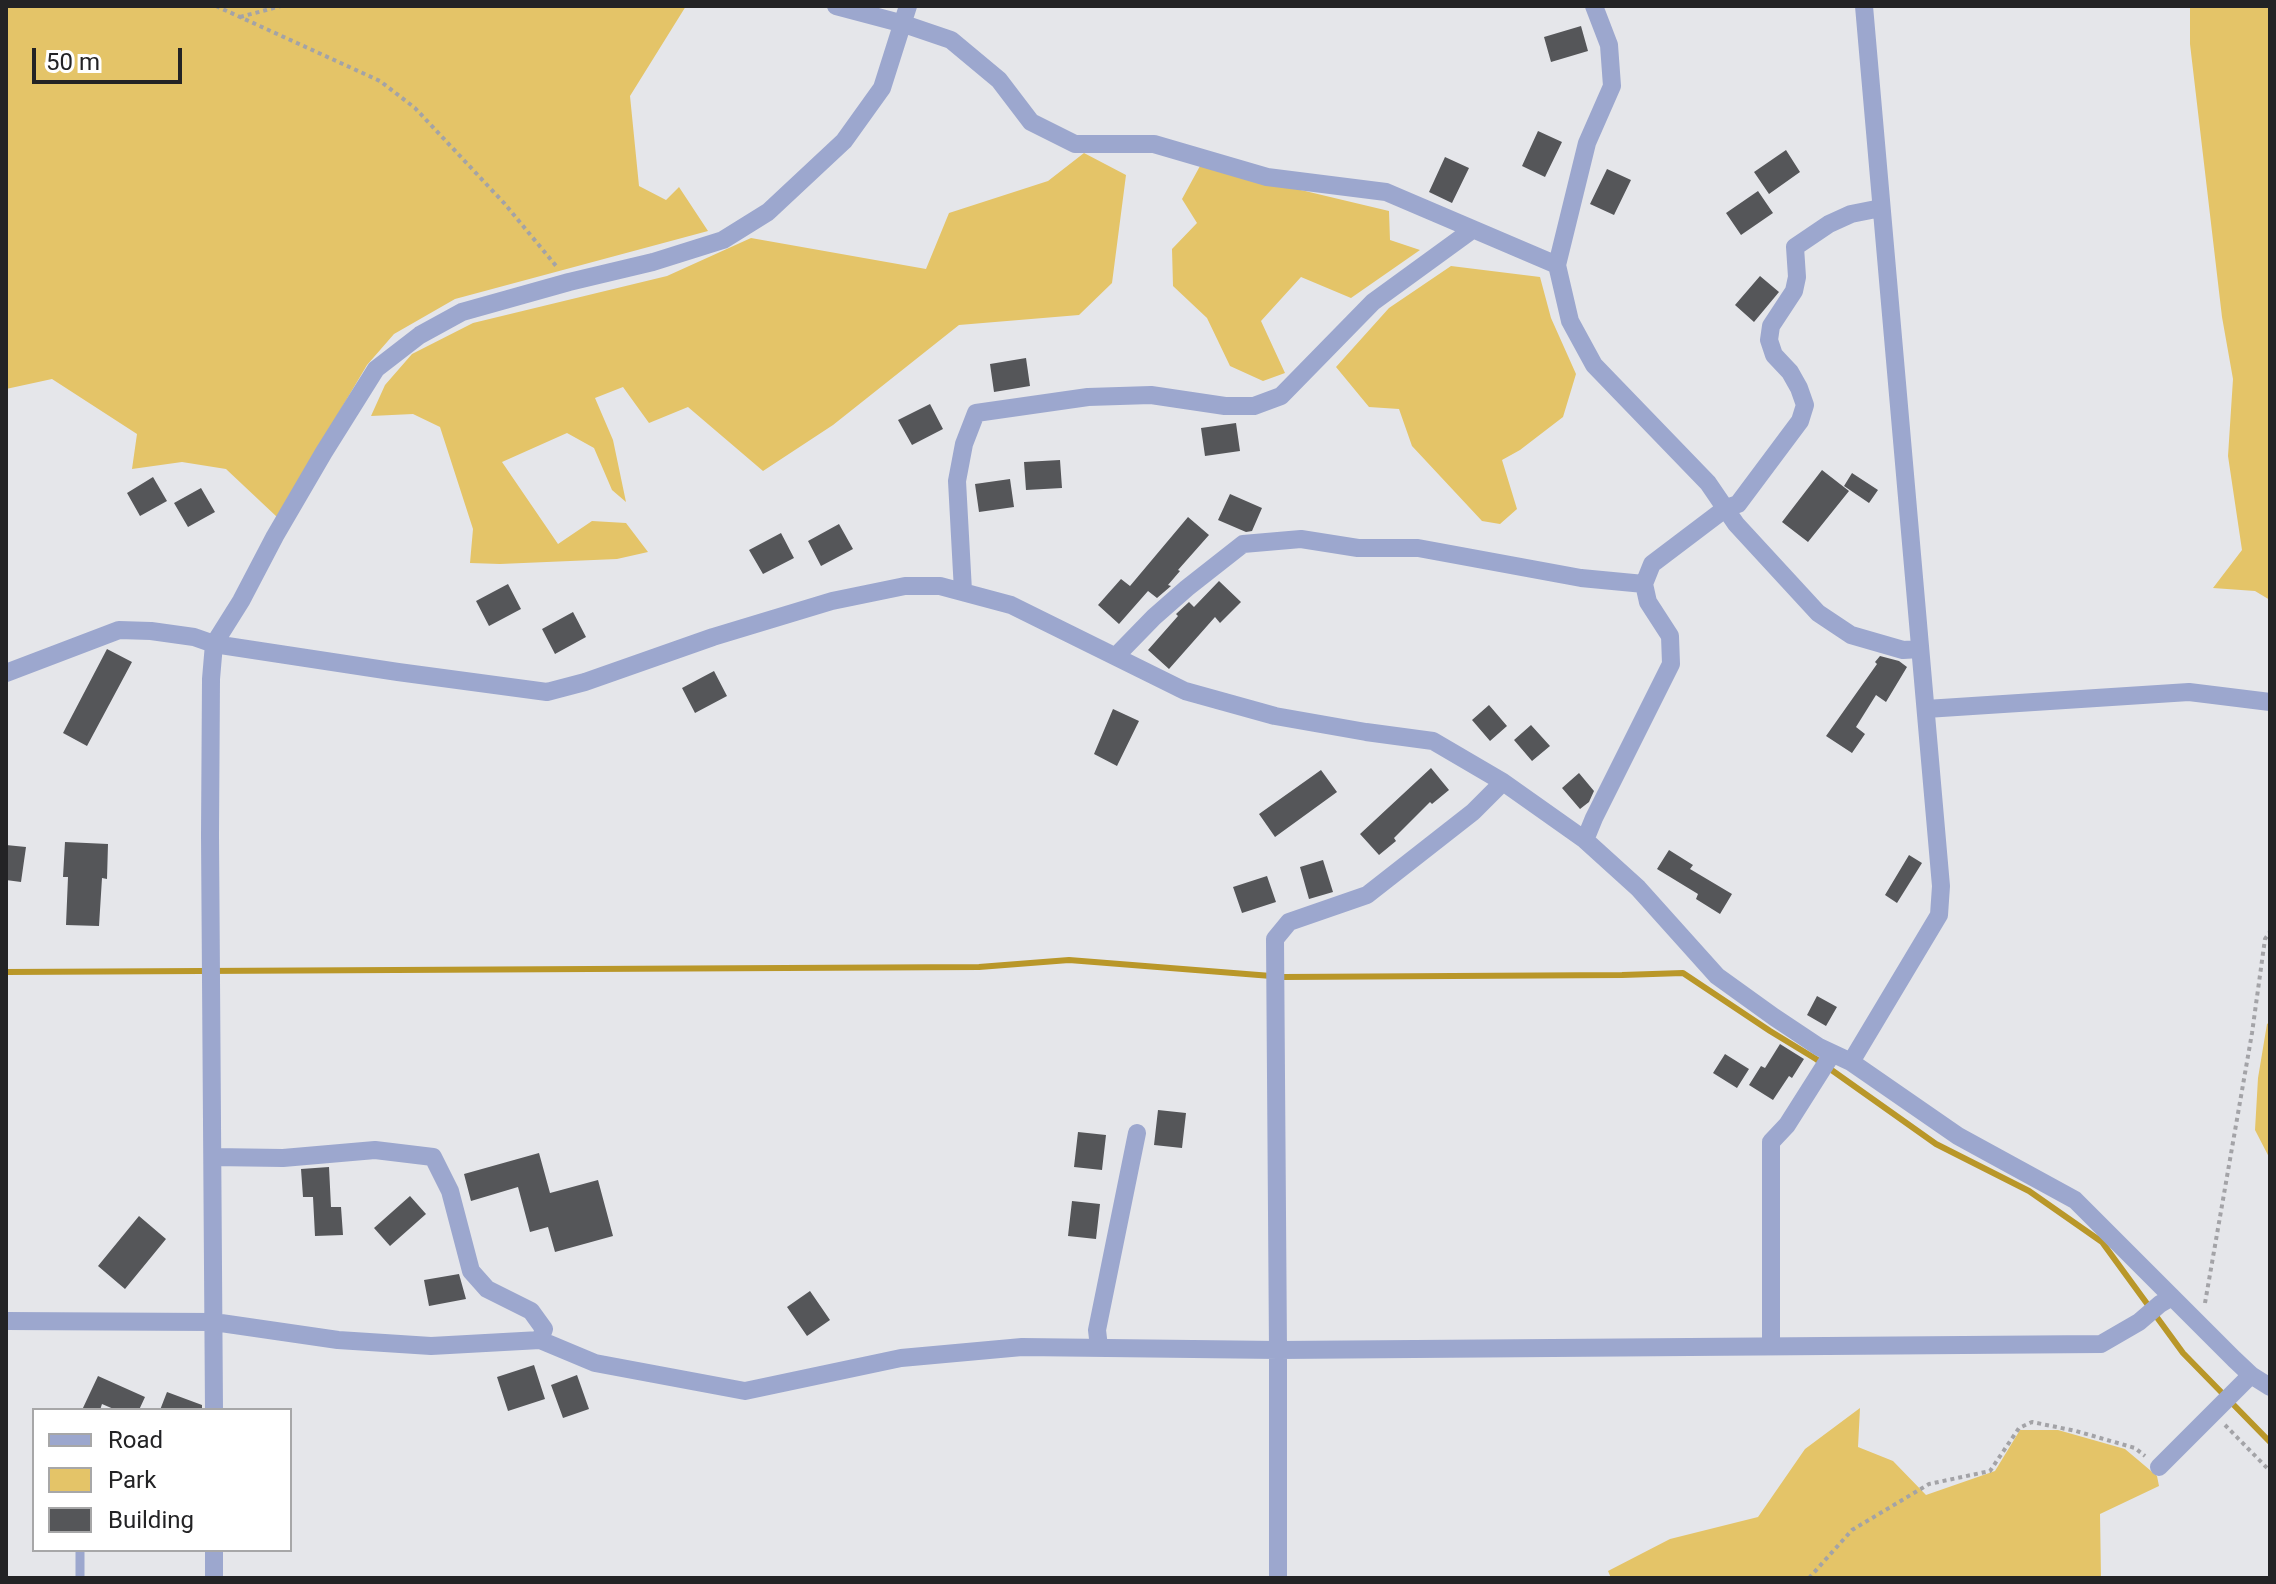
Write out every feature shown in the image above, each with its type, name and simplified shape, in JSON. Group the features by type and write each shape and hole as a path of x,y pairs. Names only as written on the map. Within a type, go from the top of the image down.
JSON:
{"street":[{"path":"836,6 906,15 951,40 999,80 1031,122 1075,144 1154,144 1267,177 1386,192 1557,265"},
{"path":"1594,6 1609,45 1612,86 1587,143 1557,265 1570,321 1594,365 1708,483 1736,524 1818,613 1851,635 1903,650 1920,649"},
{"path":"1851,1062 1939,915 1941,886 1864,6"},
{"path":"214,1408 210,835 214,644 324,452 376,369 420,335 462,312 653,262 723,240 768,212 844,141 882,88 906,15"},
{"path":"1585,840 1671,664 1670,636 1648,602 1644,584 1652,564 1726,508 1738,504 1800,421 1805,405 1799,388 1790,372 1774,355 1769,340 1771,326 1794,291 1797,277 1795,247 1829,224 1851,214 1881,208"},
{"path":"963,591 957,481 964,444 976,413 1088,397 1151,395 1225,406 1254,406 1281,396 1373,302 1472,230"},
{"path":"1116,656 1176,597 1243,544 1301,539 1358,548 1418,548 1581,578 1644,584"},
{"path":"6,673 119,630 151,631 194,637 214,644 547,692 832,601 905,586 940,586 1011,605 1185,691 1260,712 1433,741 1503,782 1585,840 1638,888 1717,976 1774,1017 1832,1054 1851,1062 1958,1136 2075,1200 2166,1301 2194,1319 2244,1381 2270,1387"},
{"path":"1926,709 2189,692 2270,702"},
{"path":"1278,1578 1275,939 1289,922 1367,895 1473,812 1503,782"},
{"path":"1771,1346 1771,1142 1787,1125 1832,1054"},
{"path":"1099,1347 1097,1330 1137,1133"},
{"path":"213,1157 283,1158 375,1150 433,1157 450,1191 471,1271 487,1289 531,1311 544,1329 540,1340"},
{"path":"6,1321 214,1322 338,1340 431,1346 540,1340 595,1363 745,1391 901,1358 1022,1347 1278,1350 2101,1344 2139,1322 2166,1301"},
{"path":"2159,1467 2244,1381"},
{"path":"214,1552 214,1578"}],"lane":[{"path":"80,1552 80,1578"}],"path":[{"path":"216,6 380,81 415,108 504,203 569,282"},
{"path":"238,18 281,6"},
{"path":"2194,1319 2252,1033 2265,939 2270,932"},
{"path":"2212,1412 2270,1471"},
{"path":"1809,1578 1852,1530 1929,1484 1990,1471 2019,1428 2032,1422 2135,1448 2159,1467"}],"green space":[{"path":"6,6 686,6 630,96 639,186 666,200 679,187 708,231 455,299 394,334 367,365 277,517 226,469 182,462 132,469 137,434 52,379 6,389"},
{"path":"2190,6 2270,6 2270,600 2255,591 2213,588 2242,550 2228,456 2233,379 2222,317 2190,44"},
{"path":"1084,153 1126,175 1112,283 1079,315 959,325 833,425 763,471 688,407 649,423 623,387 595,398 613,440 626,502 612,490 594,448 567,433 502,462 558,544 592,521 626,523 648,552 617,559 470,563 473,529 440,427 413,414 371,416 385,385 412,354 473,323 667,276 751,238 926,269 949,213 1048,181"},
{"path":"1200,166 1389,211 1390,240 1420,250 1351,298 1301,277 1261,321 1285,373 1263,381 1230,366 1207,318 1173,286 1172,249 1197,223 1182,199"},
{"path":"1451,266 1540,277 1551,318 1576,374 1563,417 1502,460 1517,509 1500,524 1482,521 1412,446 1399,409 1369,407 1336,367 1389,308"},
{"path":"2270,1022 2270,1159 2255,1130 2258,1078 2267,1024"},
{"path":"1860,1408 1858,1447 1893,1461 1926,1495 1995,1471 2020,1430 2058,1430 2125,1449 2157,1476 2159,1486 2100,1514 2101,1578 1611,1578 1608,1571 1670,1539 1758,1517 1805,1449"}],"building":[{"path":"1581,26 1588,51 1551,62 1544,37"},
{"path":"1538,131 1562,142 1545,177 1522,166"},
{"path":"1786,150 1800,172 1769,194 1754,172"},
{"path":"1445,157 1469,168 1452,203 1429,192"},
{"path":"1607,169 1631,180 1614,215 1590,204"},
{"path":"1758,191 1773,213 1741,235 1726,213"},
{"path":"1760,276 1779,292 1754,322 1735,305"},
{"path":"1026,358 1030,386 994,392 990,364"},
{"path":"930,404 943,429 912,445 898,420"},
{"path":"1236,423 1240,451 1205,456 1201,428"},
{"path":"1060,460 1062,488 1026,490 1024,462"},
{"path":"1822,470 1849,491 1808,542 1782,522"},
{"path":"1852,473 1878,490 1869,503 1844,486"},
{"path":"153,477 167,501 140,516 127,493"},
{"path":"1010,479 1014,507 979,512 975,484"},
{"path":"201,488 215,512 188,527 174,503"},
{"path":"1230,494 1262,508 1252,531 1246,532 1218,520"},
{"path":"1188,517 1209,535 1178,570 1168,585 1171,586 1157,598 1148,591 1119,624 1098,605 1121,579 1130,586"},
{"path":"839,524 853,549 821,566 808,541"},
{"path":"781,533 794,558 763,574 749,550"},
{"path":"1219,581 1241,602 1220,623 1215,617 1169,669 1148,650 1178,616 1176,614 1189,602 1194,607"},
{"path":"508,584 521,609 489,626 476,601"},
{"path":"573,612 586,637 555,654 542,629"},
{"path":"107,649 132,662 87,746 63,733"},
{"path":"1880,656 1899,661 1907,667 1886,702 1876,695 1856,727 1865,734 1852,753 1826,736"},
{"path":"714,671 727,696 695,713 682,688"},
{"path":"1489,705 1507,726 1490,741 1472,720"},
{"path":"1113,709 1139,721 1117,766 1094,754"},
{"path":"1531,725 1550,746 1532,761 1514,740"},
{"path":"1431,768 1449,790 1432,804 1430,802 1394,838 1396,841 1379,855 1360,834"},
{"path":"1321,770 1337,792 1275,837 1259,814"},
{"path":"1579,773 1594,791 1589,802 1580,809 1562,788"},
{"path":"65,842 108,844 107,879 102,878 99,926 66,925 68,877 63,877"},
{"path":"6,845 26,847 21,882 6,880"},
{"path":"1669,850 1693,865 1690,869 1732,894 1720,914 1696,899 1698,894 1657,869"},
{"path":"1909,855 1922,863 1897,903 1885,895"},
{"path":"1323,860 1333,892 1309,899 1300,867"},
{"path":"1267,876 1276,902 1242,913 1233,887"},
{"path":"1817,996 1837,1007 1826,1026 1807,1015"},
{"path":"1780,1044 1804,1059 1773,1100 1749,1085 1761,1066 1765,1068"},
{"path":"1725,1054 1749,1069 1737,1088 1713,1073"},
{"path":"1158,1110 1186,1113 1182,1148 1154,1145"},
{"path":"1078,1132 1106,1135 1102,1170 1074,1167"},
{"path":"539,1153 550,1193 598,1180 613,1236 555,1252 548,1227 530,1232 518,1187 471,1201 464,1174"},
{"path":"329,1167 331,1207 341,1207 343,1235 315,1236 313,1197 303,1197 301,1169"},
{"path":"410,1196 426,1214 390,1246 374,1228"},
{"path":"1072,1201 1100,1204 1096,1239 1068,1236"},
{"path":"139,1216 166,1239 125,1289 98,1266"},
{"path":"459,1274 466,1299 429,1306 424,1280"},
{"path":"810,1291 830,1320 807,1336 787,1307"},
{"path":"534,1365 545,1399 508,1411 497,1377"},
{"path":"577,1375 589,1409 563,1418 551,1385"},
{"path":"98,1376 145,1397 140,1408 111,1408 102,1404 101,1408 83,1408"},
{"path":"167,1392 202,1405 202,1408 161,1408"}],"waterway":[{"path":"6,972 979,967 1069,960 1284,977 1683,973 1816,1059 1936,1144 2029,1191 2102,1242 2183,1353 2270,1442"}]}
